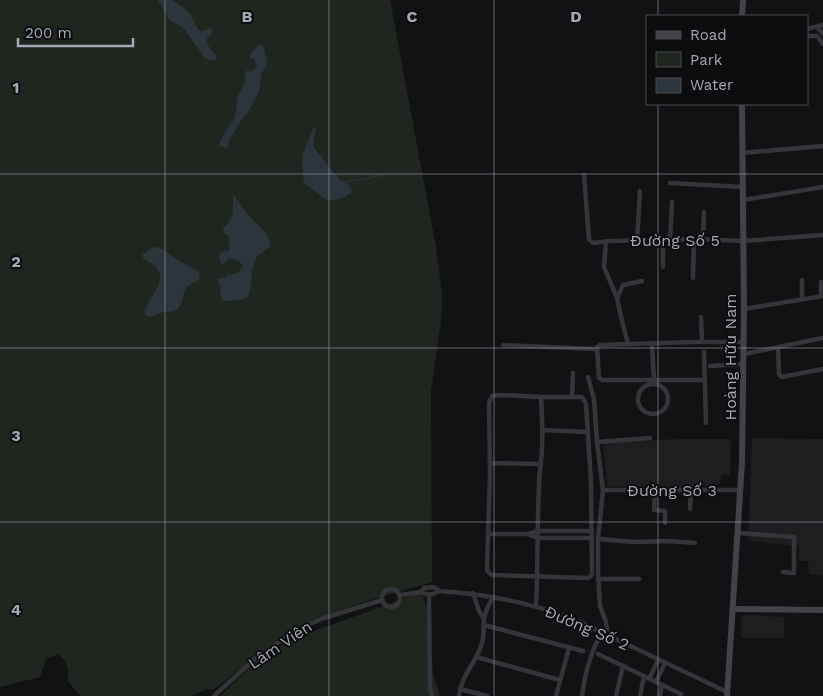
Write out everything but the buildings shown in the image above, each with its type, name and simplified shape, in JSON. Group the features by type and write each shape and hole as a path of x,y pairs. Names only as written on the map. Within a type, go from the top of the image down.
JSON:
{"main road":[{"path":"742,15 743,0"},
{"name":"Hoàng Hữu Nam","path":"727,694 742,462 744,309 742,105"},
{"path":"733,609 823,610"}],"street":[{"path":"808,29 823,25"},
{"path":"817,26 823,34"},
{"path":"808,36 817,36 823,44"},
{"path":"742,153 823,146"},
{"path":"584,175 589,239 593,243 606,242 604,267 617,298 628,344"},
{"path":"670,182 743,187"},
{"path":"743,200 823,187"},
{"path":"637,241 640,191"},
{"path":"670,240 672,202"},
{"path":"703,239 704,212"},
{"name":"Đường Số 5","path":"606,242 694,239 743,241 823,235"},
{"path":"693,278 694,239"},
{"path":"663,267 664,240"},
{"path":"802,280 802,299"},
{"path":"617,298 623,285 642,281"},
{"path":"744,309 822,296 821,282"},
{"path":"700,317 702,342"},
{"path":"744,354 823,338"},
{"path":"503,346 595,349 600,345 744,342"},
{"path":"652,344 654,382"},
{"path":"597,347 599,378 602,380 654,382 704,380"},
{"path":"778,347 779,374 782,377 823,369"},
{"path":"704,352 706,423"},
{"path":"710,366 744,364"},
{"path":"572,397 573,373"},
{"path":"588,377 594,399 603,490 598,539 598,579 600,606 606,622 608,636"},
{"path":"654,382 664,389 668,400 660,412 648,413 640,405 638,398 643,388 654,382"},
{"path":"492,396 541,397 582,397 586,404 592,531 592,574 588,578 492,575 487,569 490,463 489,403 492,396"},
{"path":"536,606 542,430 541,397"},
{"path":"542,430 587,432"},
{"path":"597,442 650,438"},
{"path":"490,463 541,464"},
{"name":"Đường Số 3","path":"603,490 741,490"},
{"path":"655,490 654,510 665,511 665,523"},
{"path":"690,509 691,490"},
{"path":"488,534 528,534 538,531 592,531"},
{"path":"738,533 794,537 794,573 783,572"},
{"path":"528,534 538,538 592,538"},
{"path":"598,539 695,543"},
{"path":"598,579 639,579"},
{"name":"Lâm Viên","path":"421,592 424,588 434,587 440,590"},
{"name":"Lâm Viên","path":"389,589 397,591 400,595 400,601 394,607 388,606 382,600 383,594 389,589"},
{"path":"432,696 430,687 429,594 434,594 440,590"},
{"name":"Đường Số 2","path":"440,590 473,593 536,606 558,613 665,662 727,694"},
{"name":"Lâm Viên","path":"400,595 421,592 429,594"},
{"path":"473,593 478,611 484,619"},
{"path":"459,696 463,679 482,643 484,619 493,597"},
{"name":"Lâm Viên","path":"214,696 256,658 300,628 324,618 382,600"},
{"path":"484,625 583,651"},
{"path":"582,696 590,661 602,633"},
{"path":"556,696 568,648"},
{"path":"598,654 681,694 681,696"},
{"path":"476,656 560,680"},
{"path":"649,679 658,660"},
{"path":"656,682 665,662"},
{"path":"616,696 623,666"},
{"path":"640,696 644,676"},
{"path":"660,696 662,685"},
{"path":"460,689 487,696"}],"shaded area":[{"path":"752,438 823,439 823,575 809,574 808,561 798,561 799,546 748,541"},
{"path":"677,439 731,439 730,475 721,475 720,484 699,486 697,488 607,486 603,443"},
{"path":"743,615 784,617 784,638 741,638 741,617"}],"green space":[{"path":"0,0 390,0 436,247 442,294 441,322 431,392 432,582 367,601 313,620 286,634 214,689 206,689 191,696 80,696 68,681 68,669 65,661 58,654 46,659 40,677 0,687"},
{"path":"420,591 428,609 433,674 440,696 220,696 265,653 308,633 387,605"}],"water":[{"path":"158,0 172,0 181,6 190,13 198,30 203,31 210,28 213,30 207,41 217,57 214,60 205,58 185,30 171,21"},
{"path":"261,45 264,48 267,64 262,73 259,92 230,138 226,148 219,145 220,141 234,119 237,98 245,82 246,70 251,72 257,66 254,59 249,58 257,46"},
{"path":"316,127 314,148 340,180 350,186 352,191 344,197 327,200 304,183 303,154 313,128"},
{"path":"233,195 248,215 263,229 269,238 270,247 256,259 247,297 235,301 223,301 217,278 237,273 243,265 232,259 228,259 222,264 219,258 221,252 230,249 228,235 224,233 223,228 232,217"},
{"path":"153,247 163,250 199,272 200,276 198,280 186,288 181,305 177,309 150,317 146,316 144,311 159,285 160,276 156,267 143,258 142,255"}],"waterway":[{"path":"340,182 366,179 379,175 385,178"}]}
